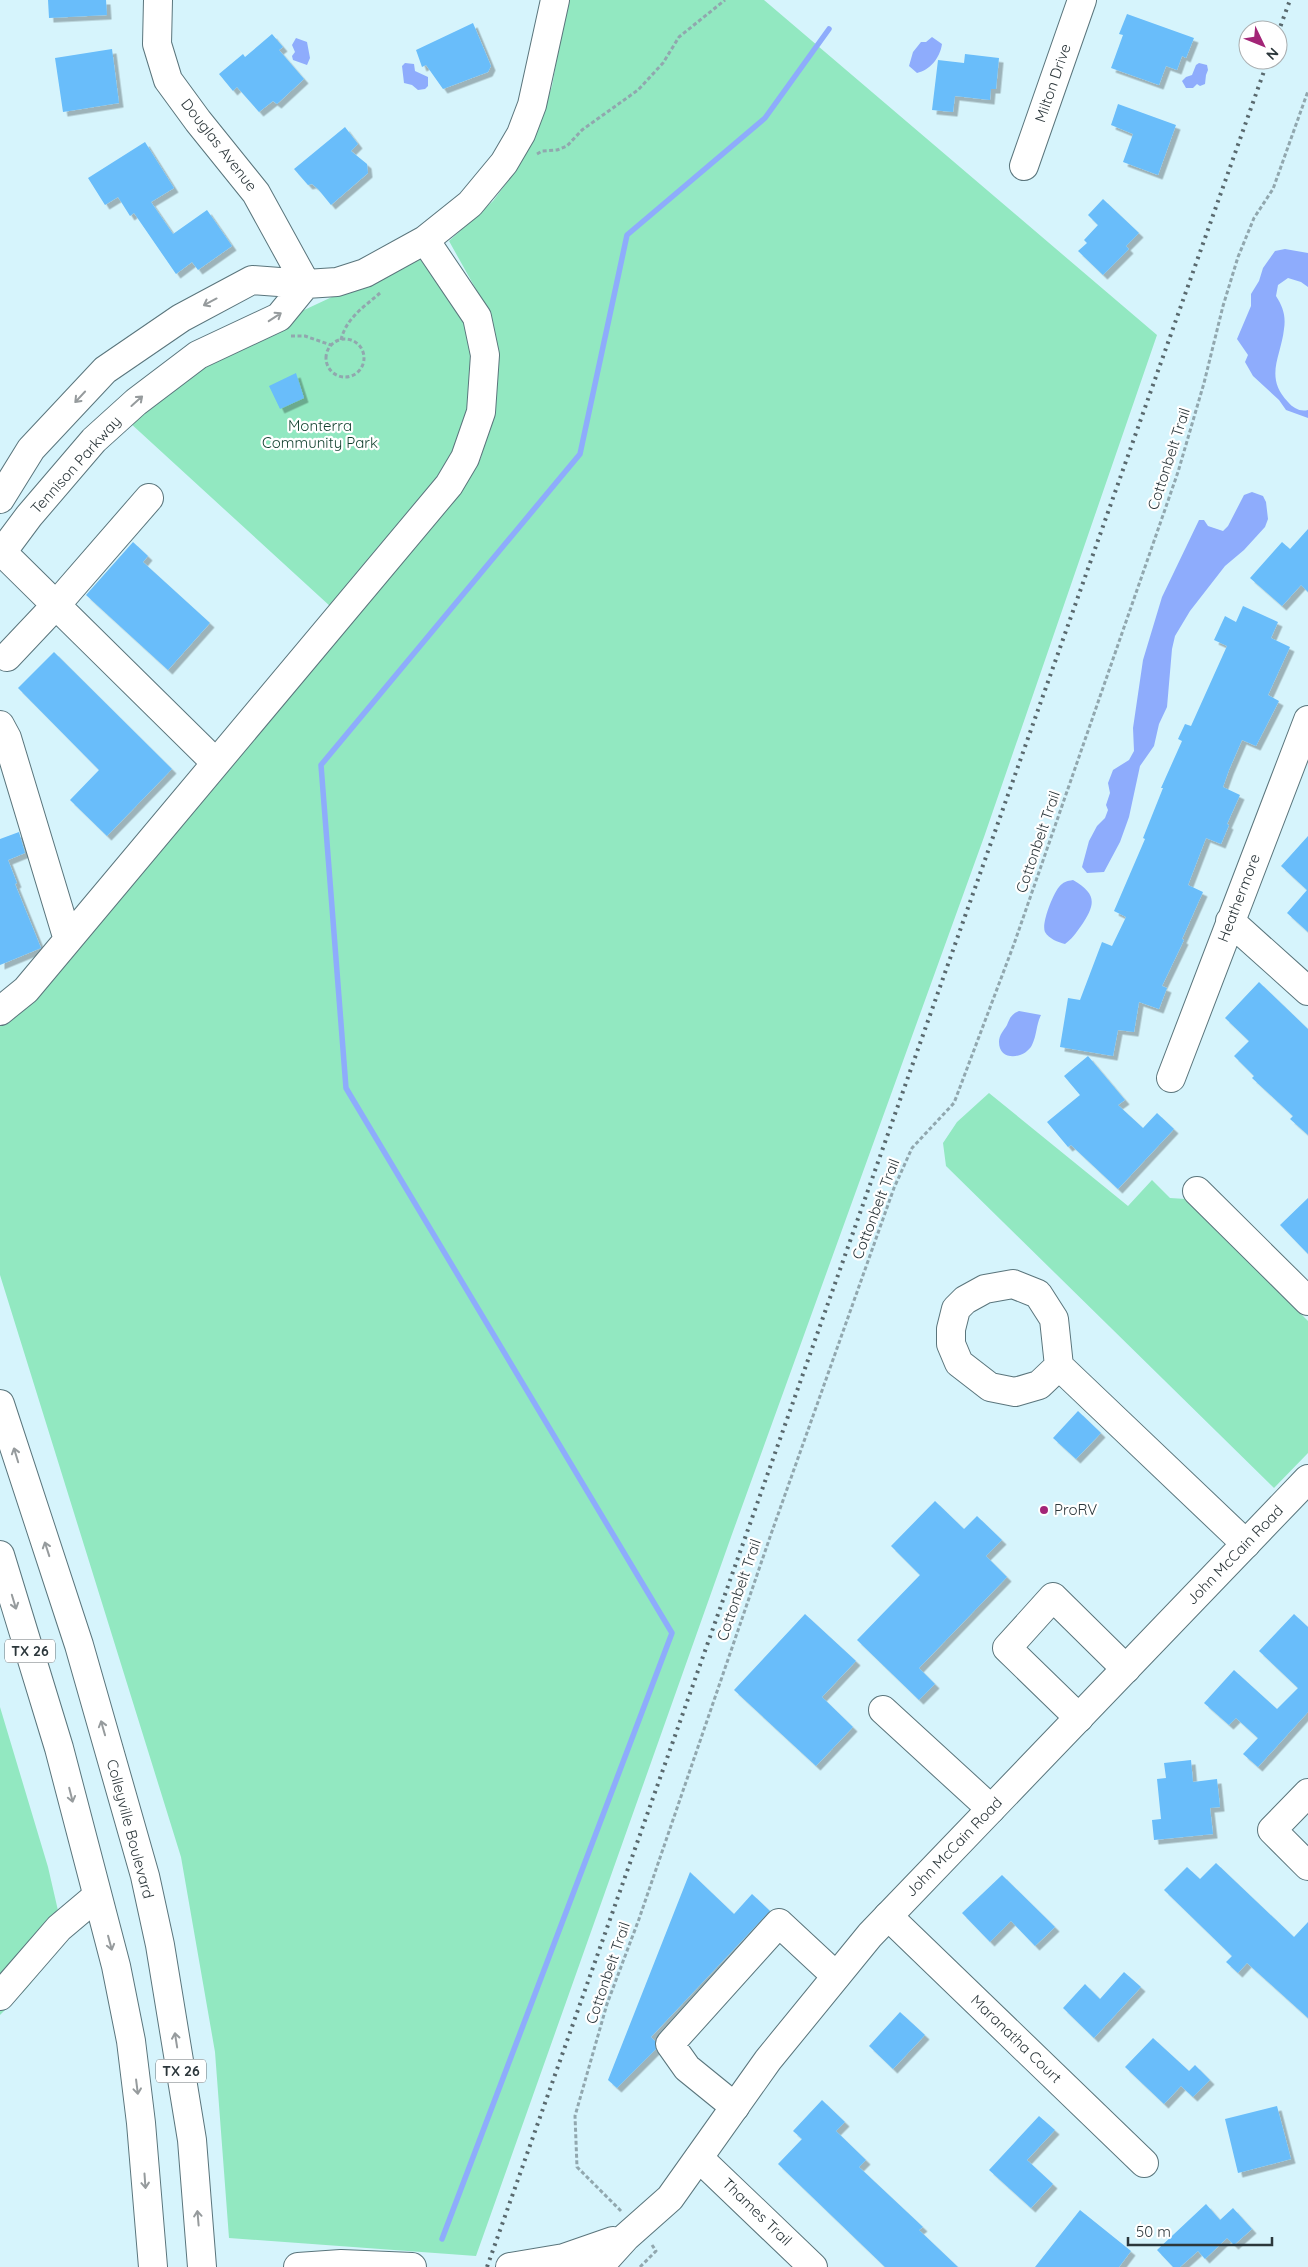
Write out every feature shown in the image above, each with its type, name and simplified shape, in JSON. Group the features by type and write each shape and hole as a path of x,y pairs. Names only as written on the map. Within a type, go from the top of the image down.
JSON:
{"main road":[{"name":"Douglas Avenue","path":"158,0 158,44 168,80 198,121 256,193 306,284"},
{"path":"0,500 31,449 105,370 181,318 252,280 306,284 337,282 366,273 425,240 470,204 504,163 521,134 532,105 555,0"},
{"name":"Milton Drive","path":"1024,166 1082,0"},
{"path":"0,1011 26,990 449,485 465,458 481,412 485,355 477,317 425,240"},
{"name":"Tennison Parkway","path":"1,552 94,440 136,402 198,355 279,317 306,284"},
{"path":"7,657 56,605 149,498"},
{"path":"1,552 216,764"},
{"name":"Heathermore","path":"1171,1078 1308,720"},
{"path":"0,725 7,738 68,940"},
{"path":"1230,921 1308,991"},
{"path":"1197,1191 1308,1301"},
{"path":"1059,1366 1246,1544"},
{"name":"Colleyville Boulevard","path":"0,1404 79,1645 147,1885 160,1944 192,2140 202,2267"},
{"name":"John McCain Road","path":"590,2267 607,2258 631,2233 670,2198 768,2060 836,1976 888,1916 1308,1479"},
{"name":"TX 26","path":"0,1555 59,1748 116,1966 131,2041 141,2123 153,2267"},
{"path":"1079,1718 1007,1648 1053,1597 1126,1669"},
{"path":"883,1710 991,1809"},
{"path":"1308,1793 1272,1830 1308,1866"},
{"path":"0,1996 59,1928 97,1896"},
{"name":"Maranatha Court","path":"888,1916 1144,2163"},
{"path":"735,2107 687,2068 670,2044 780,1923 836,1976"},
{"name":"Thames Trail","path":"699,2158 814,2267"},
{"name":"John McCain Road","path":"510,2267 564,2258 631,2233"},
{"path":"298,2267 341,2264 412,2267"}],"path":[{"path":"532,157 542,151 557,150 567,146 582,130 638,90 663,63 679,37 725,0"},
{"name":"Cottonbelt Trail","path":"640,2267 656,2250 631,2233 577,2166 575,2116 607,2004 639,1919 766,1546 894,1188 912,1148 954,1103 1014,944 1178,472 1238,256 1254,218 1273,188 1308,91"},
{"path":"341,340 343,331 352,318 384,288"},
{"path":"288,336 305,336 331,345"},
{"path":"351,339 362,347 365,354 364,363 356,374 348,378 340,377 330,371 325,362 326,354 331,345 341,340 351,339"}],"green space":[{"path":"567,0 764,0 1157,335 984,837 731,1537 476,2256 229,2238 215,2052 181,1857 0,1275 0,1024 435,522 481,458 496,375 492,318 449,241 493,201 517,169 539,124 552,86"},
{"name":"Monterra Community Park","path":"428,252 461,310 473,350 471,400 446,472 331,607 129,422 204,357"},
{"path":"989,1093 1128,1206 1152,1180 1170,1198 1186,1199 1308,1321 1308,1453 1274,1488 946,1166 943,1143 957,1122"},
{"path":"0,1707 48,1867 65,1941 26,1989 0,2015"}],"water":[{"path":"932,37 942,44 939,54 934,63 917,73 909,66 913,52 921,42 926,42"},
{"path":"296,38 307,42 310,58 307,65 293,60 292,56 295,52 292,45"},
{"path":"405,63 414,64 415,71 428,77 428,86 425,89 418,90 412,85 404,83 402,66"},
{"path":"1199,63 1207,65 1208,70 1205,84 1200,86 1197,84 1193,88 1186,88 1182,81 1192,75 1196,65"},
{"path":"1285,249 1308,253 1308,287 1301,282 1288,278 1278,285 1276,296 1283,312 1285,324 1275,375 1281,393 1294,408 1308,410 1308,418 1286,410 1279,400 1253,376 1245,362 1248,355 1237,339 1251,306 1251,294 1259,281 1263,268 1275,251"},
{"path":"1252,492 1263,496 1266,502 1268,519 1265,527 1244,550 1225,566 1190,611 1175,636 1172,649 1167,707 1159,724 1154,746 1140,766 1129,817 1120,842 1104,872 1087,873 1082,867 1089,841 1097,826 1105,818 1108,810 1106,805 1110,793 1108,783 1113,770 1129,760 1134,751 1133,728 1143,660 1162,597 1199,520 1204,520 1208,526 1223,531 1228,526 1244,495"},
{"path":"1073,880 1086,890 1092,900 1086,918 1072,938 1065,944 1049,937 1044,928 1048,909 1057,891 1061,885"},
{"path":"1019,1011 1041,1015 1034,1041 1029,1050 1013,1056 1003,1053 999,1042 1011,1016"}],"building":[{"path":"48,0 106,0 107,15 49,18"},
{"path":"1127,14 1194,38 1186,58 1182,56 1177,70 1166,66 1159,85 1111,68 1123,35 1119,34"},
{"path":"473,23 491,66 488,72 443,89 426,65 422,67 416,50"},
{"path":"272,34 283,47 279,50 304,79 277,104 273,101 259,112 237,87 233,91 219,74 243,54 245,57"},
{"path":"112,49 119,103 63,112 55,58"},
{"path":"965,54 999,58 996,89 991,89 990,100 955,96 953,112 932,110 938,60 964,63"},
{"path":"1118,104 1176,125 1158,175 1123,162 1133,134 1111,125"},
{"path":"345,127 358,144 351,151 367,164 368,173 331,205 318,189 312,184 308,185 294,169"},
{"path":"145,142 174,188 151,202 173,234 207,210 232,246 198,270 192,262 176,274 134,213 130,216 118,197 105,205 88,178"},
{"path":"1103,199 1139,233 1126,246 1129,249 1103,275 1078,251 1087,243 1084,240 1098,225 1088,215"},
{"path":"296,373 304,398 280,409 269,386"},
{"path":"1308,529 1308,592 1301,585 1282,606 1250,578 1282,542 1290,549"},
{"path":"133,542 148,556 143,562 210,623 168,670 86,595"},
{"path":"1243,606 1278,622 1271,638 1290,647 1268,695 1279,701 1256,746 1242,740 1229,770 1223,787 1240,795 1227,824 1229,825 1221,844 1206,838 1188,885 1203,892 1182,939 1184,940 1162,986 1167,988 1159,1009 1139,1002 1134,1032 1118,1030 1113,1056 1060,1047 1068,998 1080,1000 1102,942 1112,946 1126,917 1114,911 1145,839 1143,838 1163,788 1161,788 1182,741 1178,739 1185,724 1191,726 1227,646 1214,640 1225,616 1236,622"},
{"path":"54,652 172,769 107,836 70,800 99,770 18,688"},
{"path":"19,832 25,853 8,860 17,883 15,884 41,948 0,965 0,839"},
{"path":"1308,836 1308,932 1287,913 1307,890 1281,866"},
{"path":"1259,982 1308,1029 1308,1135 1290,1119 1293,1116 1252,1078 1254,1076 1234,1056 1249,1041 1225,1018"},
{"path":"1088,1056 1125,1100 1118,1105 1143,1128 1157,1113 1174,1129 1118,1189 1071,1145 1068,1147 1047,1122 1080,1095 1064,1076"},
{"path":"1308,1198 1308,1254 1280,1225"},
{"path":"1078,1411 1101,1433 1076,1459 1053,1438"},
{"path":"935,1501 964,1529 977,1516 1002,1540 986,1556 1007,1577 919,1668 935,1684 919,1700 857,1640 920,1575 891,1546"},
{"path":"805,1614 856,1661 822,1697 853,1727 816,1766 734,1690"},
{"path":"1294,1614 1308,1627 1308,1712 1258,1767 1243,1754 1258,1738 1236,1718 1229,1725 1204,1703 1234,1670 1277,1709 1298,1688 1259,1651"},
{"path":"1191,1760 1193,1782 1217,1779 1220,1807 1210,1808 1213,1834 1154,1840 1152,1820 1161,1819 1157,1779 1166,1778 1164,1763"},
{"path":"1216,1863 1294,1937 1308,1922 1308,2018 1247,1963 1238,1973 1226,1962 1232,1956 1164,1890 1187,1867 1200,1879"},
{"path":"690,1872 734,1914 752,1894 770,1911 651,2037 655,2041 656,2049 617,2088 608,2080"},
{"path":"1002,1875 1055,1927 1035,1946 1011,1921 990,1942 962,1913"},
{"path":"1124,1972 1141,1987 1094,2038 1063,2008 1085,1984 1100,1999"},
{"path":"900,2012 925,2035 893,2069 869,2046"},
{"path":"1153,2038 1189,2071 1195,2065 1210,2080 1193,2097 1181,2086 1164,2104 1125,2067"},
{"path":"822,2100 845,2122 836,2131 866,2160 859,2167 923,2227 919,2230 958,2267 885,2267 778,2164 802,2139 793,2131"},
{"path":"1277,2106 1291,2159 1238,2173 1225,2119"},
{"path":"1039,2116 1055,2130 1027,2160 1053,2184 1031,2208 989,2170"},
{"path":"1206,2204 1220,2220 1233,2208 1252,2229 1234,2245 1227,2238 1205,2259 1198,2251 1180,2267 1173,2267 1157,2250"},
{"path":"1080,2210 1131,2251 1119,2267 1035,2267"}],"waterway":[{"path":"442,2239 672,1633 346,1088 321,765 580,454 627,235 765,118 829,29"}],"railway":[{"path":"1283,20 1290,0"},
{"path":"487,2267 1264,70"}],"place":[{"name":"ProRV","path":"1044,1510"}]}
